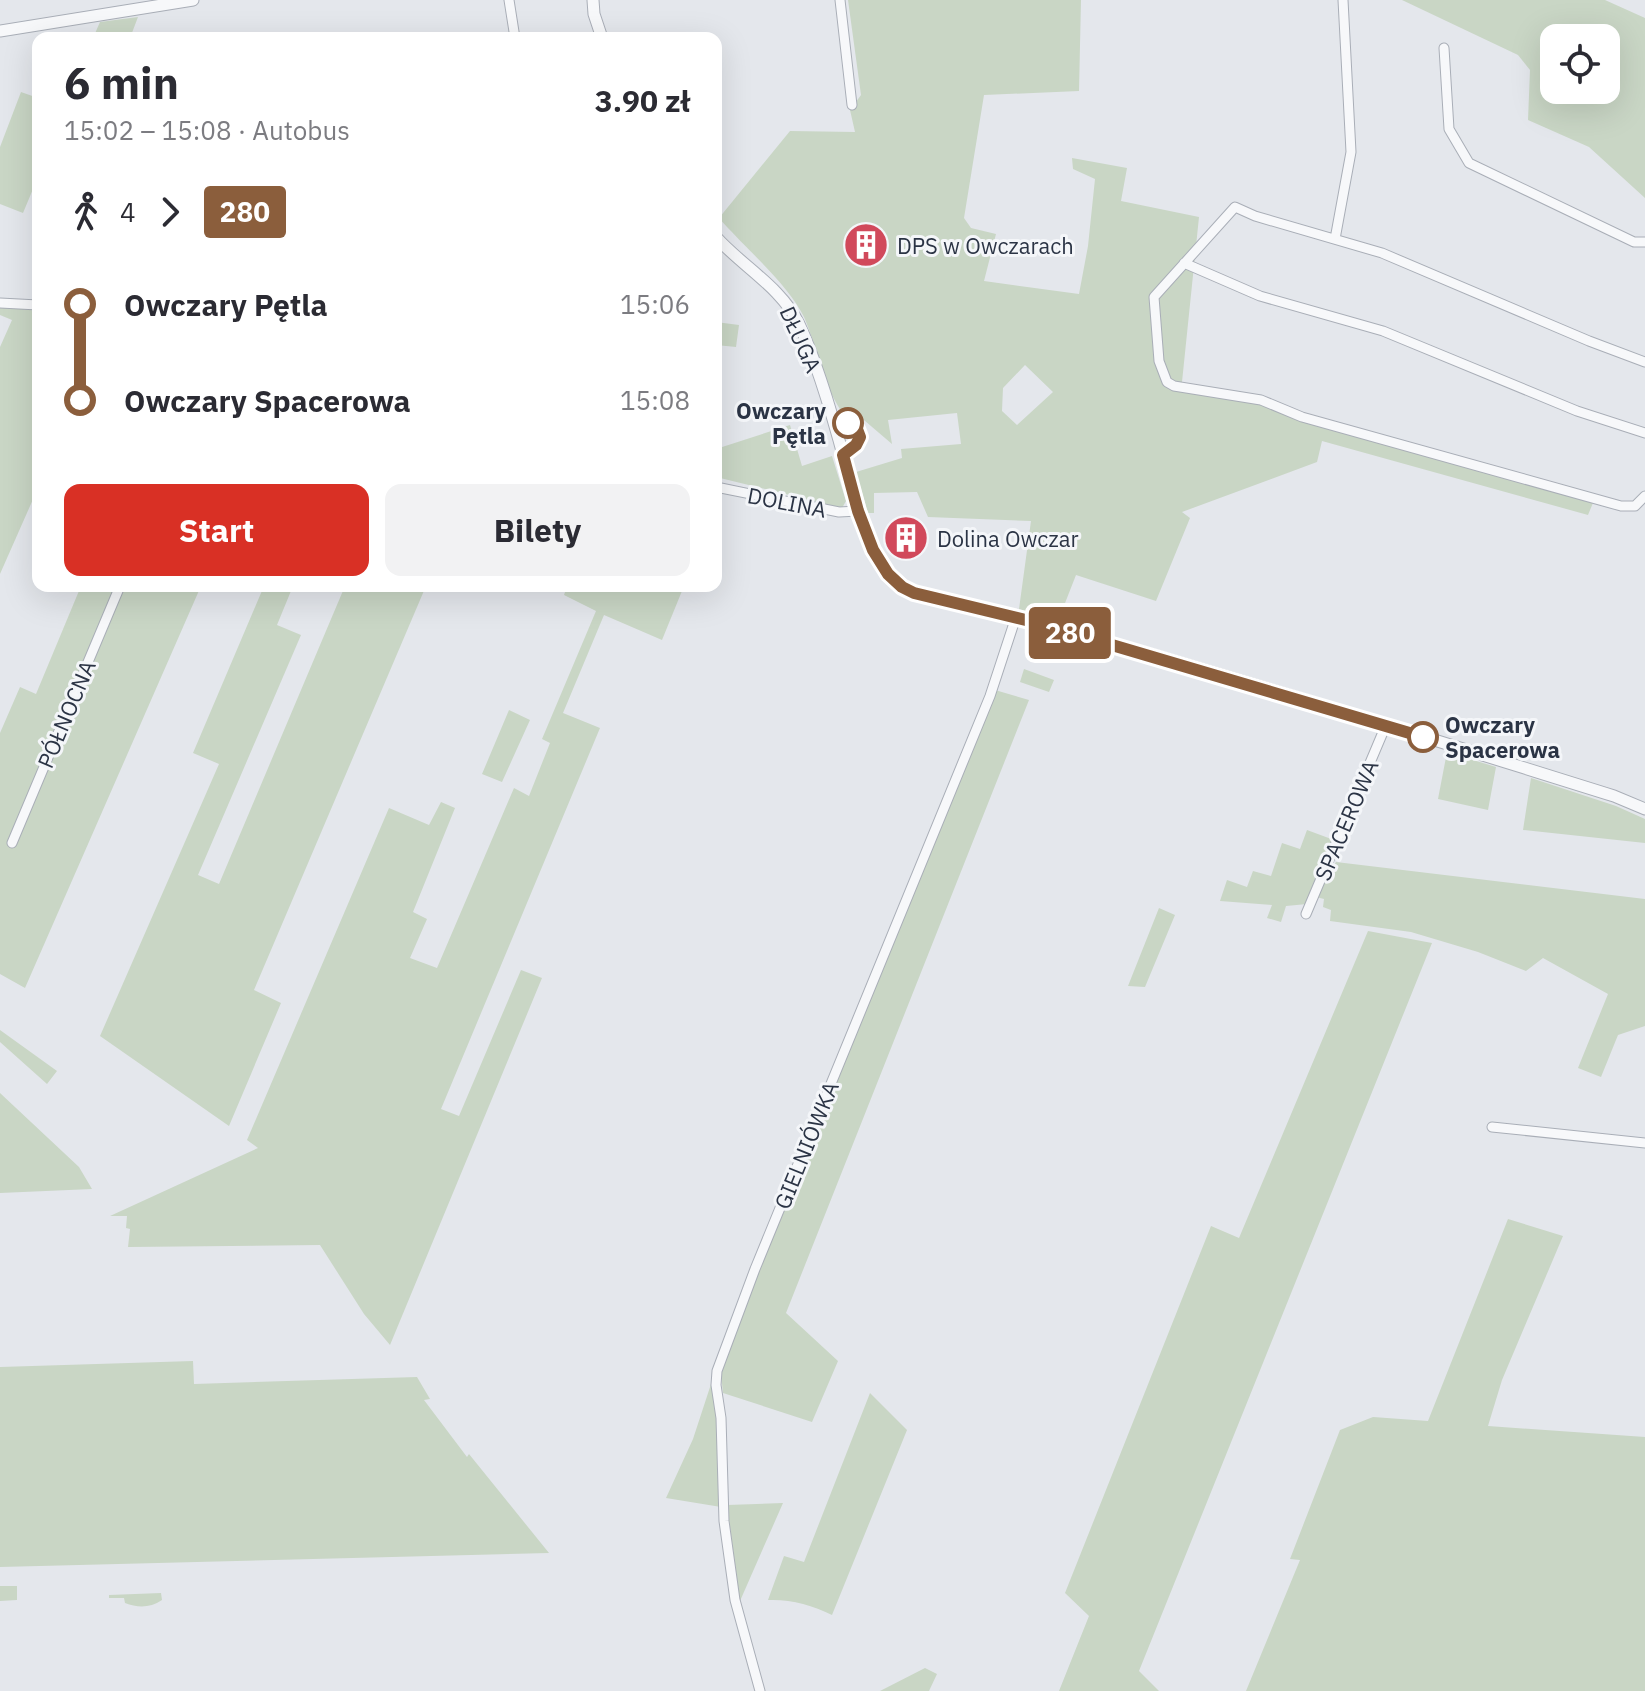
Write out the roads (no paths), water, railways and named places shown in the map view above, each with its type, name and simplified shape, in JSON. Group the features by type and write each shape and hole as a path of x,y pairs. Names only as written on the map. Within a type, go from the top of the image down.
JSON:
{"street":[{"path":"0,31 193,0"},
{"path":"509,0 514,32"},
{"path":"593,0 600,32"},
{"path":"840,0 852,105"},
{"path":"1335,239 1351,152 1343,0"},
{"path":"1444,48 1449,129 1469,163 1634,242 1645,242"},
{"path":"1645,362 1602,347 1382,253 1255,216 1235,207 1154,297 1162,374 1174,386 1261,400 1302,417 1621,506 1635,506 1645,496"},
{"name":"DŁUGA","path":"722,242 782,296 799,324 873,550 888,574 902,587 934,599 1016,617 1386,725 1614,796 1645,809"},
{"path":"1184,263 1269,300 1383,331 1577,411 1645,433"},
{"path":"0,303 32,305"},
{"name":"DOLINA","path":"722,488 839,512 858,511"},
{"name":"PÓŁNOCNA","path":"12,843 117,592"},
{"name":"GIELNIÓWKA","path":"760,1691 735,1600 724,1521 717,1371 755,1269 990,696 1016,617"},
{"name":"SPACEROWA","path":"1306,914 1386,725"},
{"path":"1492,1127 1645,1143"}],"place":[{"name":"DPS w Owczarach","path":"866,245"},
{"name":"Owczary Pętla","path":"848,423"},
{"name":"Dolina Owczar","path":"906,538"},
{"name":"Owczary Spacerowa","path":"1423,737"}]}
